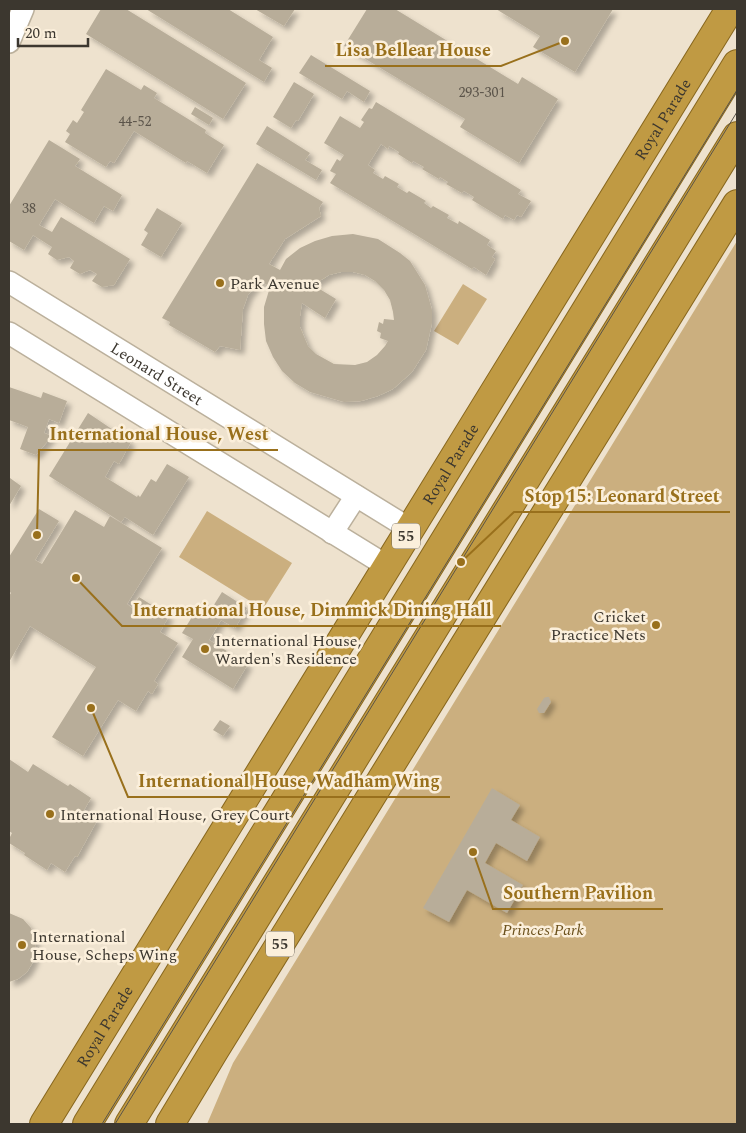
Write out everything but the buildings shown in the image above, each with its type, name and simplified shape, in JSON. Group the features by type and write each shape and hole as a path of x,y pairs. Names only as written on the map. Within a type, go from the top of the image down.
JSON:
{"highway":[{"name":"Royal Parade","path":"44,1124 730,9"},
{"name":"55","path":"87,1124 737,64"},
{"name":"55","path":"129,1124 737,136"},
{"path":"632,168 662,186"},
{"path":"695,205 731,214"},
{"name":"55","path":"170,1124 731,214"},
{"path":"410,529 430,566"},
{"path":"488,542 516,560"},
{"path":"387,566 430,566 462,584"},
{"path":"440,619 469,637"},
{"path":"318,818 347,837"},
{"path":"129,985 160,1004"}],"street":[{"path":"9,42 23,9"},
{"name":"Leonard Street","path":"9,282 410,529"},
{"path":"9,333 387,566"},
{"path":"332,533 356,496"}],"green space":[{"name":"Princes Park","path":"737,241 737,1124 207,1124 233,1063"},
{"path":"463,284 487,299 458,345 434,331"},
{"path":"207,511 292,563 263,609 179,557"}],"tram line":[{"path":"102,1124 737,90"},
{"path":"115,1124 737,112"}],"place":[{"name":"Lisa Bellear House","path":"565,41"},
{"name":"Park Avenue","path":"220,283"},
{"name":"International House, West","path":"37,535"},
{"name":"Stop 15: Leonard Street","path":"461,562"},
{"name":"International House, Dimmick Dining Hall","path":"76,578"},
{"name":"Cricket Practice Nets","path":"656,625"},
{"name":"International House, Warden's Residence","path":"205,649"},
{"name":"International House, Wadham Wing","path":"91,708"},
{"name":"International House, Grey Court","path":"50,814"},
{"name":"Southern Pavilion","path":"473,852"},
{"name":"International House, Scheps Wing","path":"22,945"}]}
